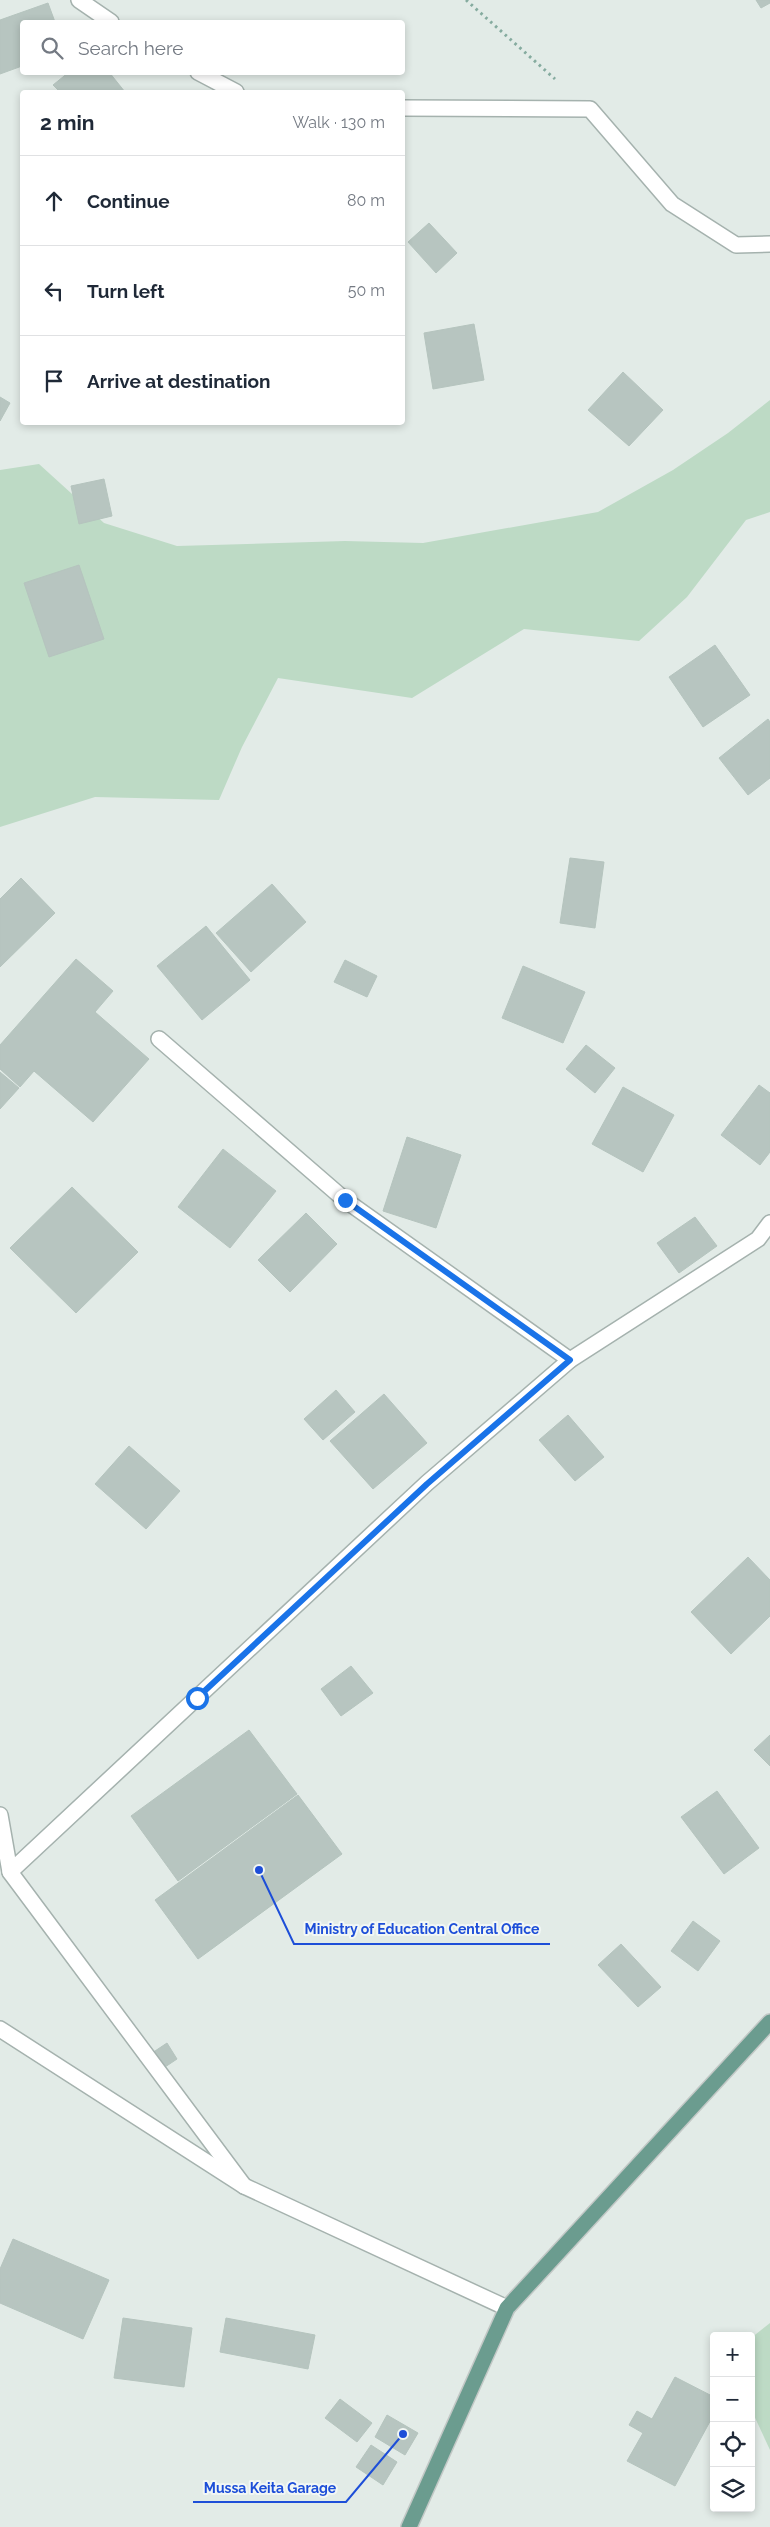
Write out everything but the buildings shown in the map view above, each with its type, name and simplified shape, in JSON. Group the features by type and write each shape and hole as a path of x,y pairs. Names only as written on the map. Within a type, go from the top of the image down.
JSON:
{"main road":[{"path":"409,2527 507,2308 770,2022"}],"street":[{"path":"79,0 108,20"},
{"path":"204,75 232,90"},
{"path":"405,108 590,110 672,204 736,245 770,244"},
{"path":"159,1039 345,1200 570,1360"},
{"path":"10,1872 427,1484 570,1360 758,1239 770,1223"},
{"path":"0,1815 10,1872 244,2186"},
{"path":"0,2029 244,2186 507,2308"}],"path":[{"path":"466,0 590,110"}],"green space":[{"path":"770,400 770,512 746,520 687,597 639,641 524,629 412,698 278,678 242,747 219,800 95,797 0,827 0,470 39,464 104,523 177,546 345,541 423,543 598,512 673,470 728,433"},
{"path":"770,2323 770,2450 755,2418 755,2335"}],"place":[{"name":"Ministry of Education Central Office","path":"259,1870"},
{"name":"Mussa Keita Garage","path":"403,2434"}],"route":[{"path":"197,1698 427,1484 570,1360 345,1200"}]}
